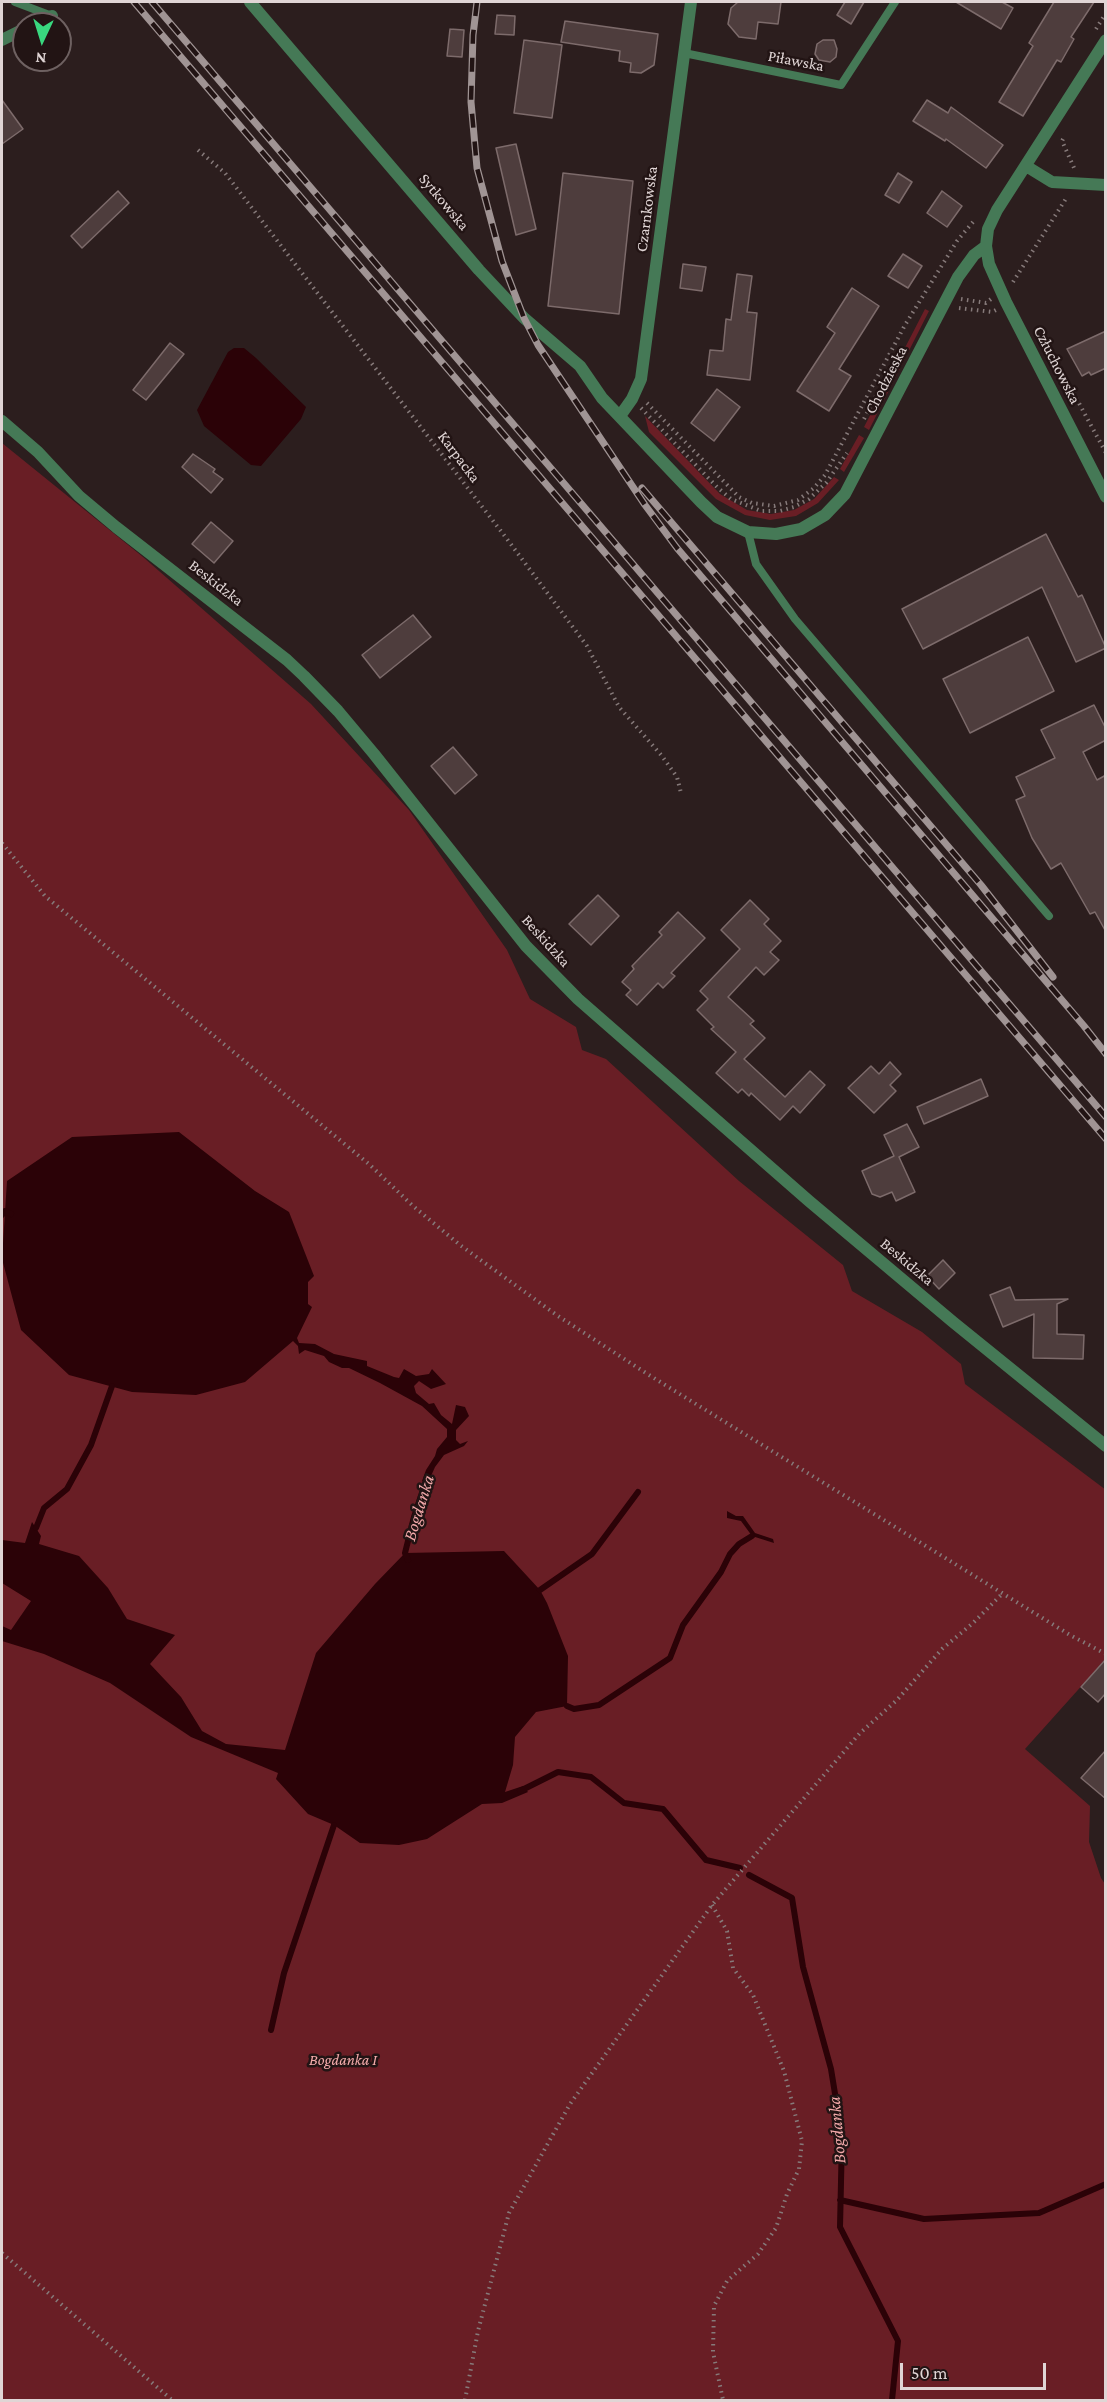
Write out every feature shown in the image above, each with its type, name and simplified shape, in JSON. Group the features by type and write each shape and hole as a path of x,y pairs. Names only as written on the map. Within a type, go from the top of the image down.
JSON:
{"street":[{"name":"Sytkowska","path":"250,2 479,270 524,318 580,366 602,398 620,416"},
{"name":"Czarnkowska","path":"620,416 641,380 691,2"},
{"name":"Chodzieska","path":"620,416 700,502 717,517 748,532 776,534 801,529 825,515 836,505 854,479 948,298 974,255 986,246 988,229 997,210 1106,40"},
{"path":"1026,166 1052,182 1106,185"},
{"name":"Człuchowska","path":"986,246 989,264 1004,297 1106,497"},
{"name":"Beskidzka","path":"2,421 38,452 79,496 287,660 304,676 338,711 374,754 526,946 578,999 809,1201 1106,1446"}],"lane":[{"path":"15,2 41,12"},
{"name":"Piławska","path":"684,53 841,85 895,2"},
{"path":"748,532 756,564 795,619 1049,916"}],"path":[{"path":"1094,32 1106,13"},
{"path":"926,303 937,285 955,308 992,312 1004,297 1066,199 1072,183 1075,172 1062,141 1072,121 1059,114"},
{"name":"Karpacka","path":"198,150 225,173 507,539 587,646 619,707 663,756 677,777 681,793"},
{"path":"633,396 739,497 752,503 774,506 798,500 814,488 825,475 905,325 957,241 980,214"},
{"path":"948,298 986,303 1018,293 1013,282"},
{"path":"926,290 931,293"},
{"path":"1042,333 1106,453"},
{"path":"859,430 895,360"},
{"path":"633,396 731,500 761,511 780,511 809,499 826,483 851,444"},
{"path":"2,843 45,896 370,1165 413,1206 460,1245 558,1316 649,1375 1070,1635 1106,1654"},
{"path":"465,2400 478,2331 509,2213 570,2104 712,1905 860,1733 897,1700 942,1649 973,1623 1003,1593"},
{"path":"712,1905 727,1931 733,1968 753,1995 784,2071 802,2141 799,2169 787,2194 776,2228 758,2254 727,2281 714,2306 713,2352 723,2400"},
{"path":"2,2253 172,2400"}],"green space":[{"path":"925,309 929,311 869,430 864,427"},
{"path":"645,416 720,494 747,510 771,514 794,510 814,499 834,477 839,480 818,503 796,516 770,520 745,515 716,499 649,432"},
{"path":"859,435 864,438 844,472 840,469"},
{"name":"Bogdanka I","path":"2,443 143,557 311,704 409,810 507,950 530,999 576,1027 582,1050 606,1059 739,1181 843,1265 852,1291 922,1332 961,1364 965,1384 1106,1490 1105,1664 1103,1662 1025,1749 1090,1806 1089,1842 1105,1884 1105,2400 2,2400"}],"shaded area":[{"path":"234,348 244,348 306,407 301,419 261,466 251,465 204,426 197,410 228,352"},
{"path":"179,1132 255,1191 289,1212 314,1276 308,1282 308,1304 312,1307 297,1338 299,1343 315,1344 334,1354 367,1361 367,1366 399,1378 404,1369 416,1376 429,1374 432,1369 446,1384 431,1389 419,1381 414,1386 416,1393 429,1404 434,1403 441,1415 452,1424 456,1405 465,1407 469,1416 456,1430 456,1440 460,1444 468,1441 464,1446 444,1455 435,1467 428,1483 422,1481 437,1449 447,1437 447,1429 422,1406 380,1383 349,1368 342,1368 329,1362 324,1356 305,1350 299,1354 298,1346 293,1341 245,1382 196,1395 132,1392 69,1375 21,1330 2,1259 7,1181 72,1137"},
{"path":"727,1511 736,1516 743,1516 755,1533 773,1539 774,1543 752,1536 741,1521 727,1518"},
{"path":"32,1522 41,1536 39,1544 79,1556 108,1588 127,1619 175,1635 150,1664 181,1697 202,1731 226,1744 285,1750 316,1653 375,1584 405,1553 504,1551 540,1590 547,1603 568,1656 567,1706 536,1712 515,1737 513,1765 505,1792 523,1786 528,1792 502,1803 482,1804 427,1839 399,1845 360,1843 334,1825 308,1814 276,1779 278,1773 191,1737 110,1683 44,1654 2,1641 2,1626 11,1630 31,1601 2,1583 2,1540 25,1543"}],"building":[{"path":"738,2 781,2 778,24 758,22 756,39 739,37 728,24 731,8"},
{"path":"845,2 864,2 851,24 837,15"},
{"path":"956,2 1002,2 1013,8 1001,29"},
{"path":"1054,2 1094,2 1071,37 1074,39 1061,62 1057,60 1023,116 999,102 1033,46 1029,43"},
{"path":"497,15 515,16 514,35 495,34"},
{"path":"565,21 658,34 654,65 641,73 630,72 631,63 619,61 620,51 561,42"},
{"path":"450,29 464,30 462,57 447,56"},
{"path":"524,40 562,45 552,118 514,113"},
{"path":"823,40 834,40 837,49 836,57 830,62 819,60 815,54 817,44"},
{"path":"2,100 23,129 2,144"},
{"path":"927,100 948,113 951,107 1003,145 986,168 946,139 945,141 913,121"},
{"path":"516,144 536,229 516,235 496,148"},
{"path":"563,173 633,181 619,314 548,306"},
{"path":"898,173 912,182 899,203 885,195"},
{"path":"118,191 129,203 82,248 71,236"},
{"path":"942,191 962,206 947,227 927,213"},
{"path":"903,254 922,266 908,288 888,276"},
{"path":"683,264 706,267 702,291 680,288"},
{"path":"737,274 752,276 747,312 757,313 750,380 707,375 710,350 723,351 726,319 731,320"},
{"path":"852,288 879,306 839,369 851,376 829,411 797,391 835,333 827,327"},
{"path":"1106,331 1106,368 1091,375 1089,372 1082,376 1067,349"},
{"path":"170,343 184,354 146,400 133,390"},
{"path":"717,389 740,407 714,441 691,423"},
{"path":"193,454 215,469 213,472 223,479 211,493 182,467"},
{"path":"211,522 233,541 214,563 192,544"},
{"path":"1046,534 1078,597 1082,595 1106,648 1076,662 1042,587 923,649 902,609"},
{"path":"413,615 431,637 380,678 362,655"},
{"path":"1028,637 1054,691 970,733 943,679"},
{"path":"1094,705 1106,729 1106,740 1083,752 1097,780 1106,775 1106,932 1095,912 1090,914 1061,863 1051,869 1032,838 1016,800 1025,796 1016,777 1055,758 1041,730"},
{"path":"453,747 477,775 455,794 431,766"},
{"path":"598,895 619,916 591,945 569,924"},
{"path":"750,900 769,919 764,924 781,941 770,952 779,960 764,975 756,967 728,997 754,1021 750,1024 765,1038 744,1059 785,1097 810,1071 825,1085 800,1113 793,1106 780,1120 751,1093 749,1096 742,1089 738,1093 716,1073 736,1052 711,1029 714,1027 697,1010 708,999 700,991 740,949 721,930"},
{"path":"678,912 705,938 671,973 675,976 663,988 658,983 637,1005 626,995 631,990 622,982 634,969 632,966 662,935 659,932"},
{"path":"890,1062 901,1074 890,1085 896,1091 874,1113 848,1088 871,1066 879,1074"},
{"path":"981,1079 988,1096 924,1124 917,1107"},
{"path":"907,1124 919,1147 899,1157 915,1192 896,1201 892,1192 880,1197 872,1194 862,1171 894,1156 884,1135"},
{"path":"943,1260 955,1273 939,1289 927,1276"},
{"path":"1010,1287 1015,1300 1068,1299 1057,1304 1057,1334 1084,1335 1083,1359 1033,1358 1034,1314 1003,1327 990,1295"},
{"path":"1106,1659 1106,1693 1098,1702 1081,1687"},
{"path":"1106,1750 1106,1799 1081,1778"}],"waterway":[{"name":"Bogdanka","path":"2,1215 5,1211 11,1214"},
{"path":"36,1528 44,1508 67,1489 91,1445 112,1386"},
{"name":"Bogdanka","path":"408,1560 405,1553 428,1475"},
{"path":"540,1590 592,1554 638,1492"},
{"path":"567,1706 574,1709 599,1705 670,1658 683,1625 721,1572 730,1554 739,1544 752,1536"},
{"name":"Bogdanka","path":"520,1791 558,1772 591,1777 624,1803 663,1809 706,1860 740,1868"},
{"path":"271,2030 284,1973 334,1825"},
{"name":"Bogdanka","path":"749,1875 792,1898 803,1967 831,2069 842,2137 840,2227 898,2341 892,2400"},
{"path":"840,2200 924,2219 1039,2213 1106,2184"}],"railway":[{"path":"134,2 1106,1139"},
{"path":"152,2 1106,1117"},
{"path":"477,2 473,35 471,102 477,168 502,261 524,318 538,345 645,505 677,548 1106,1054"},
{"path":"642,488 981,885 1053,977"}]}
